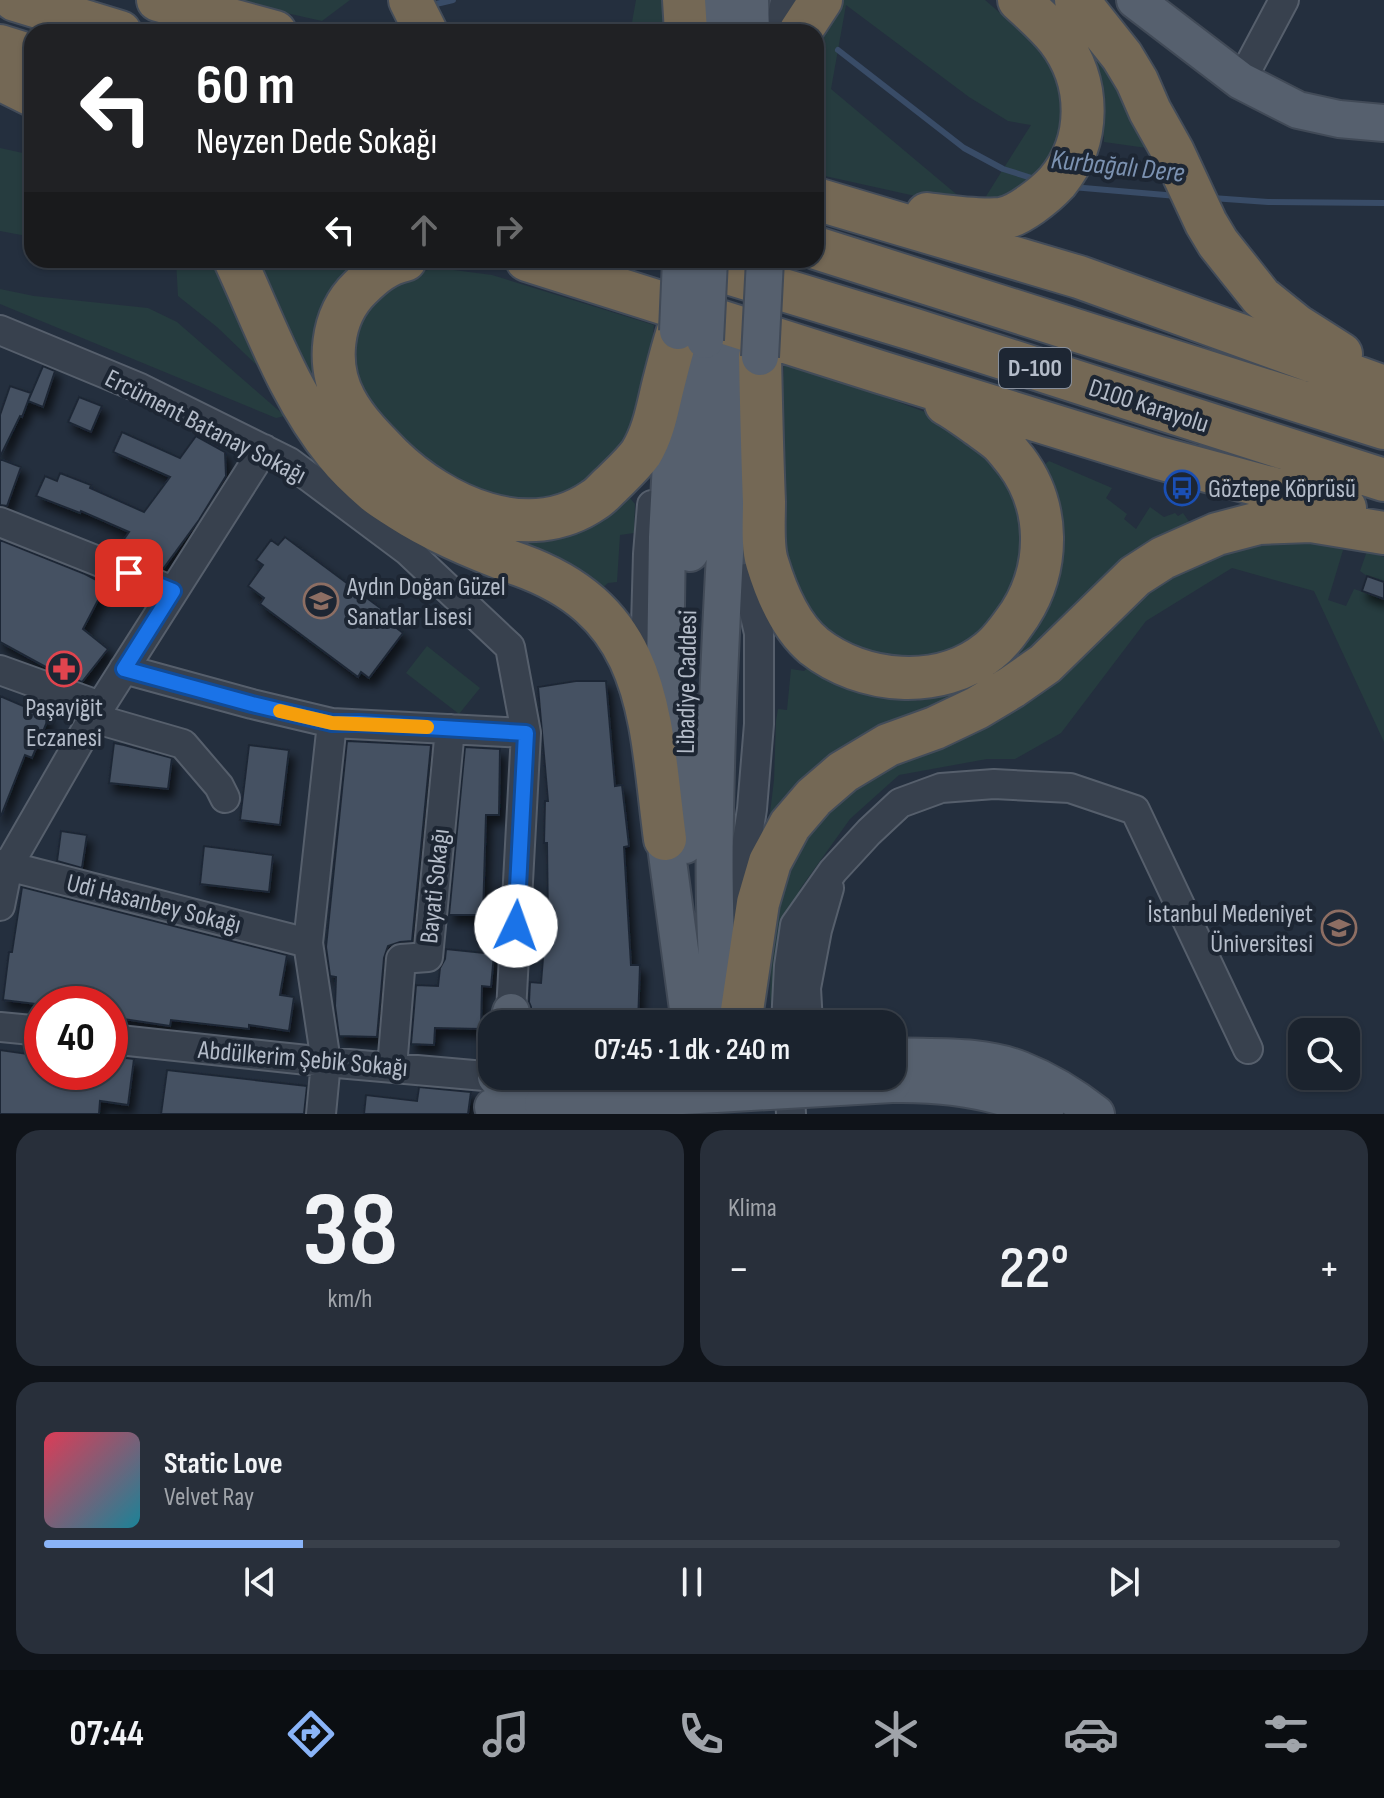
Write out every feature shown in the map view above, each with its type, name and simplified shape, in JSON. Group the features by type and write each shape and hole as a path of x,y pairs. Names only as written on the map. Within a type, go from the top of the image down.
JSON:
{"highway":[{"path":"15,0 94,24"},
{"path":"158,0 246,24"},
{"path":"410,0 422,24"},
{"path":"684,0 686,24"},
{"path":"805,24 821,0"},
{"path":"824,200 958,218 1004,219 1048,192 1067,169 1079,144 1084,118 1081,93 1074,65 1058,40 1019,0"},
{"path":"1076,0 1122,56 1173,152 1206,223 1261,297 1327,346 1384,376"},
{"path":"0,46 24,54"},
{"path":"0,62 24,71"},
{"path":"0,79 24,91"},
{"path":"824,201 1079,277 1384,387"},
{"name":"D100 Karayolu","path":"824,251 1384,428"},
{"path":"239,268 302,403 337,455 377,494 423,524 577,593 599,611 613,629 639,676 649,720 665,839"},
{"path":"384,268 350,298 338,320 334,348 335,375 345,401 374,440 402,466 458,504 484,514 520,520 545,519 569,513 595,500 641,452 655,423 720,344"},
{"path":"551,268 1159,458 1384,518"},
{"name":"D100 Karayolu","path":"710,268 915,330 1384,480"},
{"path":"720,344 766,559 781,600 797,626 814,645 838,661 868,673 904,679 936,675 964,666 989,651 1011,628 1037,580 1042,549 1042,520 1035,495 1023,471 1002,444 957,410 880,372"},
{"path":"741,1010 758,903 770,862 790,825 814,797 843,772 888,745 935,728 1012,687 1045,664 1135,576 1163,558 1203,540 1259,523 1311,521 1384,533"}],"main road":[{"path":"692,24 693,0"},
{"path":"717,24 718,0"},
{"path":"750,0 751,24"},
{"path":"774,0 776,24"},
{"path":"1135,0 1241,81 1298,110 1339,119 1384,123"},
{"path":"687,268 720,344"},
{"path":"710,268 746,578 734,927 738,1010"},
{"path":"720,344 738,268"},
{"path":"688,1010 665,839 663,693 672,439 761,268"},
{"name":"Libadiye Caddesi","path":"690,1010 684,802 687,607 720,344"},
{"name":"Libadiye Caddesi","path":"720,344 723,577 714,837 721,1010"},
{"path":"906,1068 982,1060 1019,1069 1060,1088 1096,1114"},
{"path":"906,1075 928,1083 986,1092 1022,1102 1045,1114"},
{"path":"506,1094 570,1090"},
{"path":"696,1090 698,1114"},
{"path":"728,1090 730,1114"},
{"path":"739,1090 740,1114"}],"street":[{"path":"778,24 785,0"},
{"path":"1241,81 1284,0"},
{"name":"Ercüment Batanay Sokağı","path":"0,330 140,388 289,462 408,551 510,647 526,733 511,1010"},
{"path":"0,906 4,865 264,449"},
{"path":"0,522 173,591"},
{"path":"124,669 332,723 526,733"},
{"path":"0,670 97,712 183,744 219,786 225,798"},
{"path":"321,1114 326,1062 308,943 332,723"},
{"name":"Bayati Sokağı","path":"392,1067 401,959 428,957 450,729"},
{"path":"787,1010 795,925 833,871 900,803 941,788 994,784 1070,788 1135,810 1248,1049"},
{"name":"Udi Hasanbey Sokağı","path":"4,865 308,943"},
{"path":"807,1010 806,988 833,871"},
{"path":"0,1027 24,1029"},
{"name":"Abdülkerim Şebik Sokağı","path":"128,1041 392,1067 506,1094"},
{"path":"790,1090 791,1114"},
{"path":"812,1090 813,1114"}],"green space":[{"path":"228,0 350,0 322,21"},
{"path":"636,0 666,0 667,24 632,24"},
{"path":"840,0 985,0 1028,37 1038,33 1070,116 1039,183 978,209 1031,125 1008,121 969,97 846,5 831,89 974,209 824,176 823,24"},
{"path":"1048,0 1060,0 1086,27 1154,149 1104,142 1103,98 1093,62"},
{"path":"0,148 24,153 24,236 0,231"},
{"path":"176,268 233,268 289,396 217,327 178,296"},
{"path":"254,268 368,268 349,280 333,300 322,331 320,352 323,377 333,405 350,432 433,505 496,531 552,531 583,521 610,507 623,490 635,504 634,533 620,535 617,582 608,583 597,593 566,571 437,521 407,503 374,477 343,444 316,405 274,317 263,284"},
{"path":"438,268 492,275 654,325 649,370 636,423 603,473 578,490 519,504 466,490 390,431 354,378 351,351 362,308 405,275"},
{"path":"0,289 34,296 148,308 177,322 285,416 276,418 0,304"},
{"path":"784,365 925,412 984,445 1019,499 1023,559 998,618 969,643 936,657 871,656 824,630 805,610 786,562 780,430"},
{"path":"1049,461 1112,488 1106,498 1127,514 1124,519 1136,529 1150,507 1164,517 1183,513 1190,523 1190,530 1034,656 768,829 776,721 778,709 787,710 791,669 804,671 810,666 911,690 917,701 990,675 1011,660 1040,626 1036,613 1040,468"},
{"path":"1286,540 1323,544 1343,550 1328,600 1346,606 1354,589 1384,599 1384,742 1314,591 1232,568 1146,621 1061,733 1015,759 987,759 899,775 850,819 800,889 785,960 783,1010 771,1010 772,947 787,866 819,815 854,780 1156,578 1252,542"},
{"path":"1367,551 1384,557 1384,582 1360,571"},
{"path":"427,646 480,688 459,714 406,673"}],"building":[{"path":"43,366 55,371 43,407 28,401"},
{"path":"10,386 31,393 0,457 0,415"},
{"path":"79,397 102,406 91,432 68,422"},
{"path":"122,432 180,458 196,436 225,452 226,476 163,569 122,542 129,532 36,496 45,476 57,481 60,473 144,512 170,477 113,452"},
{"path":"0,459 21,467 7,506 0,505"},
{"path":"285,537 383,610 380,615 403,633 369,678 361,672 358,677 260,604 264,598 248,586 263,565 256,560 271,540 278,545"},
{"path":"0,540 106,585 83,629 108,649 82,682 53,671 0,642"},
{"path":"1367,576 1384,582 1384,599 1362,591"},
{"path":"576,681 606,681 615,786 622,785 629,846 624,847 631,965 640,965 638,1010 531,1010 530,982 541,983 548,922 547,843 544,843 545,801 548,801 538,687"},
{"path":"0,696 49,717 32,758 25,755 1,816 0,816"},
{"path":"347,741 431,745 412,941 388,946 384,958 377,1037 339,1036 335,1006 336,977 330,976 326,947"},
{"path":"114,743 172,758 168,789 109,783"},
{"path":"249,745 289,750 280,825 240,820"},
{"path":"465,747 500,749 499,815 486,815 483,915 449,915"},
{"path":"61,831 87,835 82,868 57,861"},
{"path":"204,846 273,855 269,892 200,884"},
{"path":"22,887 287,955 280,995 294,997 289,1031 171,1020 170,1026 128,1020 128,986 24,986 24,1003 3,1000 9,952 12,952"},
{"path":"446,949 494,954 491,987 482,986 478,1029 435,1028 434,1045 411,1044 416,985 438,986 440,968"},
{"path":"0,1050 24,1053 24,1090 128,1090 128,1058 134,1059 128,1105 100,1101 99,1114 0,1114"},
{"path":"167,1070 307,1086 304,1114 161,1114"},
{"path":"419,1087 471,1092 468,1114 364,1114 366,1095 417,1101"}],"waterway":[{"name":"Kurbağalı Dere","path":"436,4 453,0"},
{"name":"Kurbağalı Dere","path":"838,50 964,148 1003,169 1038,180"},
{"name":"Kurbağalı Dere","path":"1072,187 1177,196"},
{"name":"Kurbağalı Dere","path":"1212,198 1384,203"}],"slow traffic":[{"path":"280,711 332,723 427,727"}],"place":[{"name":"Göztepe Köprüsü","path":"1182,488"},
{"name":"Aydın Doğan Güzel Sanatlar Lisesi","path":"321,601"},
{"name":"Paşayiğit Eczanesi","path":"64,669"},
{"name":"İstanbul Medeniyet Üniversitesi","path":"1339,928"}],"route":[{"path":"129,573 173,591 124,669 332,723 526,733 516,926"}]}
